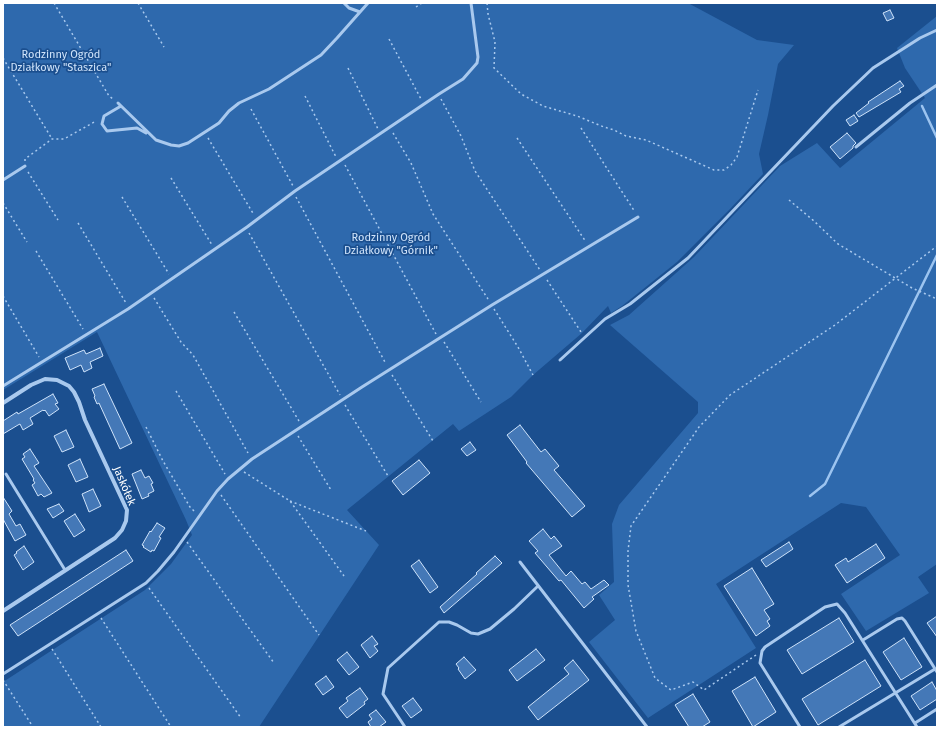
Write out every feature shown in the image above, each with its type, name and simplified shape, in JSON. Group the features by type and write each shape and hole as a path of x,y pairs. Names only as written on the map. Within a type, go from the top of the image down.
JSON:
{"street":[{"name":"Jaskółek","path":"3,403 32,385 45,379 57,380 69,386 76,397 85,420 127,510 126,521 122,530 115,538 3,611"}],"lane":[{"path":"344,3 349,8 360,12"},
{"path":"118,103 156,140 179,146 188,143 219,123 229,110 239,103 269,89 321,55 368,3"},
{"path":"3,386 129,308 247,228 294,192 463,79 477,63 478,57 470,3"},
{"path":"560,360 605,319 630,304 688,258 834,106 873,68 920,38 937,30"},
{"path":"856,147 910,103 937,85"},
{"path":"121,106 104,116 102,124 107,131 137,128 148,133"},
{"path":"3,180 25,166"},
{"path":"3,674 146,583 174,552 217,491 228,479 252,459 492,305 638,217"},
{"path":"6,474 65,570"},
{"path":"520,562 647,727"},
{"path":"405,727 383,694 388,668 439,622 448,622 471,633 478,634 490,629 538,586"},
{"path":"800,727 760,663 762,651 765,647 825,607 836,604 845,613 918,727"},
{"path":"840,727 936,670 902,618 897,619 863,640"},
{"path":"915,723 937,709"}],"path":[{"path":"54,3 110,96 118,103"},
{"path":"138,3 164,47"},
{"path":"416,7 422,3"},
{"path":"487,3 488,14 495,42 494,68 521,94 543,106 577,116 626,136 646,140 714,170 724,170 731,165 737,157 758,90"},
{"path":"389,39 424,104"},
{"path":"3,58 52,139"},
{"path":"348,68 381,134"},
{"path":"439,94 461,136 475,171 582,334"},
{"path":"305,96 440,338 481,402"},
{"path":"251,110 389,370 433,441"},
{"path":"58,220 25,166 25,159 52,139 64,139 104,116"},
{"path":"390,128 411,163 433,214 492,305 534,376"},
{"path":"581,128 638,217"},
{"path":"208,138 257,220"},
{"path":"517,138 589,246"},
{"path":"171,178 215,250"},
{"path":"122,197 172,279"},
{"path":"789,200 814,220 838,244 912,288 937,299"},
{"path":"3,203 26,242"},
{"path":"78,223 129,308"},
{"path":"247,228 343,400 388,476"},
{"path":"762,651 704,690 693,682 671,690 655,678 636,631 628,585 628,550 631,526 699,428 730,395 835,325 937,246"},
{"path":"36,251 86,334"},
{"path":"151,293 181,342 193,355 252,459"},
{"path":"3,296 42,362"},
{"path":"234,312 302,426"},
{"path":"176,390 228,479"},
{"path":"146,427 190,507"},
{"path":"295,431 332,490"},
{"path":"240,469 290,501 366,531"},
{"path":"217,491 319,635"},
{"path":"290,501 344,576"},
{"path":"188,542 274,663"},
{"path":"148,587 241,718"},
{"path":"102,619 171,727"},
{"path":"53,650 101,727"},
{"path":"4,681 33,727"}],"green space":[{"name":"Rodzinny Ogród Działkowy \"Górnik\"","path":"3,3 688,3 757,40 794,45 778,64 759,154 763,174 730,209 677,262 622,306 611,313 608,306 582,333 533,375 511,397 459,431 453,424 347,510 379,545 259,727 3,727 3,682 145,590 171,564 192,535 97,332 3,390"},
{"path":"937,16 937,564 918,577 929,593 866,631 841,594 900,555 866,507 841,503 716,584 756,648 648,718 589,642 615,620 599,595 614,582 612,524 619,505 698,413 698,402 610,325 629,315 694,257 780,166 817,143 840,168 925,98 905,68 897,48"}],"building":[{"path":"890,10 894,18 887,21 883,13"},
{"path":"900,81 904,86 899,89 901,92 859,117 856,113 869,103 868,102"},
{"path":"854,115 858,121 850,126 846,120"},
{"path":"847,133 856,143 853,148 840,159 830,147"},
{"path":"100,348 103,356 90,362 92,368 84,372 81,365 70,370 65,358 84,350 86,354"},
{"path":"104,384 132,443 120,449 99,403 97,404 92,389"},
{"path":"53,394 58,403 55,404 59,409 49,416 45,410 43,410 30,418 33,424 23,430 20,424 3,434 3,421 17,412 18,414"},
{"path":"520,425 541,452 545,449 559,466 554,470 585,506 572,517 526,463 527,462 507,435"},
{"path":"66,430 74,447 62,452 54,436"},
{"path":"470,442 476,450 467,456 461,449"},
{"path":"30,449 39,463 34,466 52,493 44,497 41,494 38,496 32,485 35,483 33,480 34,479 22,459 25,457 23,454"},
{"path":"80,459 88,477 76,482 68,465"},
{"path":"419,460 430,473 403,495 392,481"},
{"path":"141,470 145,478 149,476 153,483 151,484 154,491 148,494 149,496 142,499 132,474"},
{"path":"93,489 101,506 89,512 82,494"},
{"path":"3,497 12,511 9,514 16,526 20,524 26,535 15,541 3,519"},
{"path":"59,504 64,511 53,518 47,509"},
{"path":"75,514 85,530 74,537 64,521"},
{"path":"157,523 165,528 159,537 161,538 154,551 152,550 151,552 142,545 150,531 151,532"},
{"path":"543,529 551,539 554,536 562,546 549,555 566,576 571,571 582,584 585,582 591,589 604,580 609,585 592,597 594,599 584,608 561,580 559,581 535,553 538,551 529,541"},
{"path":"789,542 793,549 766,567 761,560"},
{"path":"876,544 885,558 847,583 835,565 846,558 848,562"},
{"path":"24,546 34,562 23,570 14,555"},
{"path":"126,550 133,561 18,636 10,625"},
{"path":"495,556 502,563 444,613 440,607"},
{"path":"419,560 438,587 430,593 411,566"},
{"path":"752,568 774,604 764,610 770,619 767,621 770,626 756,636 724,586"},
{"path":"937,616 937,637 927,623"},
{"path":"839,618 854,642 802,674 787,650"},
{"path":"372,636 378,644 374,646 378,651 370,658 361,645"},
{"path":"904,638 922,667 901,680 883,652"},
{"path":"536,649 545,660 517,681 509,670"},
{"path":"347,652 359,667 349,675 337,660"},
{"path":"464,657 476,670 465,679 456,664"},
{"path":"573,660 589,680 538,720 528,707 569,674 564,668"},
{"path":"865,660 881,686 818,725 802,699"},
{"path":"326,676 334,687 323,695 315,684"},
{"path":"755,677 776,712 753,727 732,691"},
{"path":"932,682 937,691 937,699 920,710 911,696"},
{"path":"360,688 368,699 364,702 365,704 347,718 339,708 348,701 346,698"},
{"path":"693,694 710,722 702,727 689,727 675,705"},
{"path":"413,698 422,710 411,718 402,706"},
{"path":"376,710 386,722 379,727 371,727 368,722 372,719 369,715"}],"waterway":[{"path":"922,106 937,138"},
{"path":"810,496 825,484 937,255"}],"park label":[{"name":"Rodzinny Ogród Działkowy \"Staszica\"","path":"61,61"}]}
